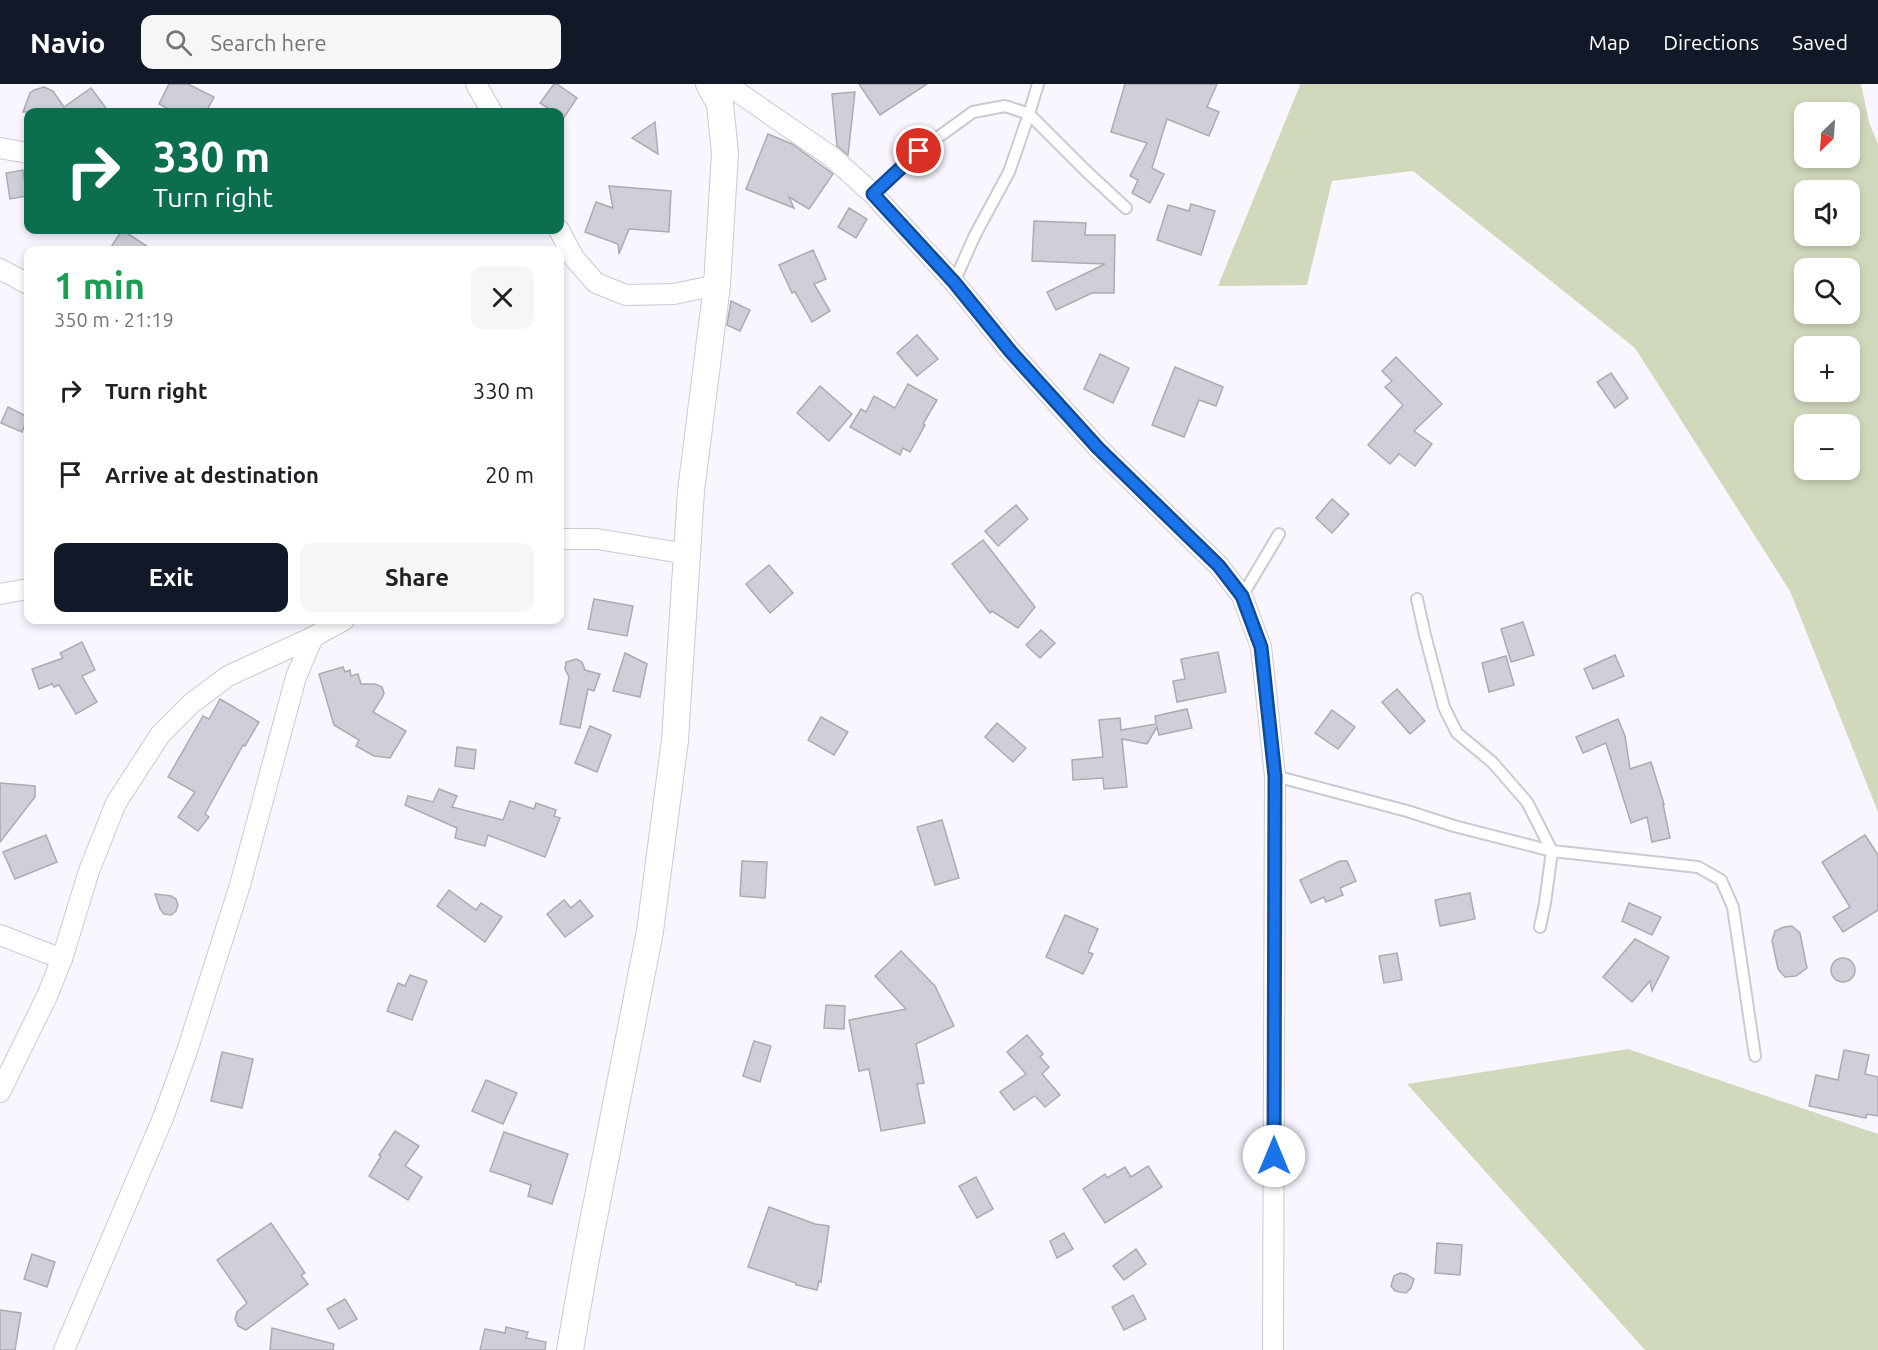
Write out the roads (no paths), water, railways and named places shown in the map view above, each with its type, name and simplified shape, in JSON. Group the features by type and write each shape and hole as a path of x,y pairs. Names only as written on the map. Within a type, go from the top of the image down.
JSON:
{"street":[{"path":"476,84 490,108"},
{"path":"570,1350 650,931 675,740 692,491 717,285 725,153 720,104 709,84"},
{"path":"726,84 832,157 873,194 954,282 1011,352 1098,448 1219,566 1242,596 1261,647 1275,776 1277,1346"},
{"path":"0,148 24,152"},
{"path":"561,234 574,258 596,283 626,295 674,294 717,285"},
{"path":"0,269 24,282"},
{"path":"564,539 597,539 687,554"},
{"path":"0,594 24,590"},
{"path":"0,1092 47,996 62,959 89,871 116,803 160,735 192,703 228,676 314,637 337,624"},
{"path":"64,1350 163,1118 187,1051 240,885 296,677 314,637"},
{"path":"0,935 62,959"}],"lane":[{"path":"954,282 975,235 1009,172 1038,84"},
{"path":"873,194 919,151 973,112 1005,106 1029,114 1126,208"},
{"path":"1242,596 1279,534"},
{"path":"1417,599 1444,707 1457,733 1492,762 1527,802 1552,851 1540,927"},
{"path":"1275,776 1552,851 1698,867 1721,880 1733,907 1755,1056"}]}
